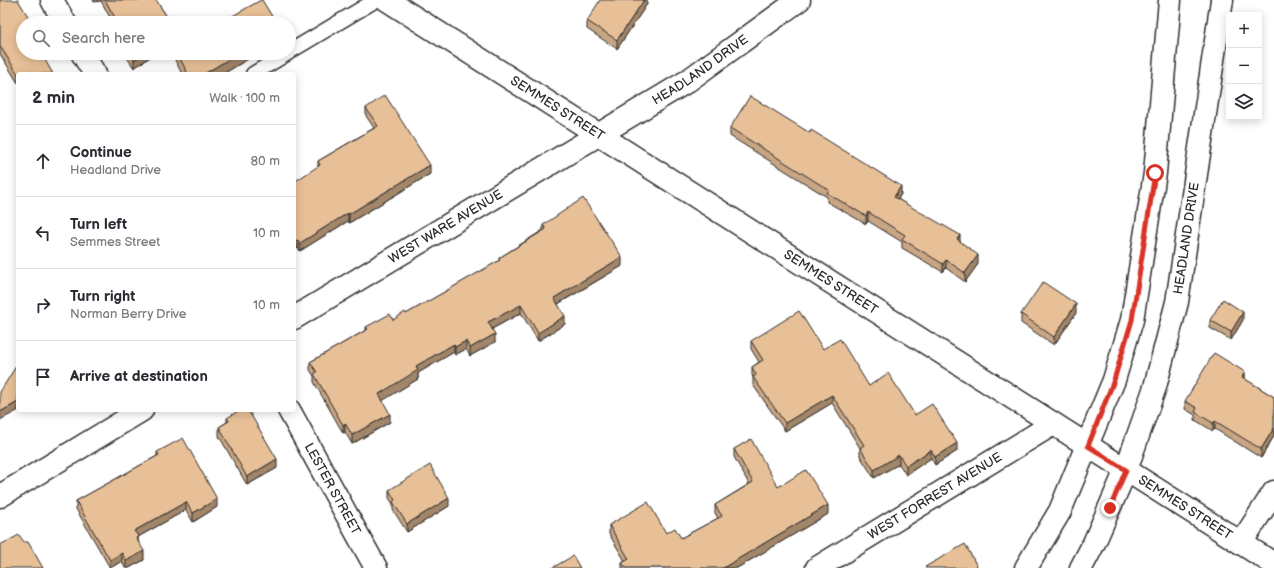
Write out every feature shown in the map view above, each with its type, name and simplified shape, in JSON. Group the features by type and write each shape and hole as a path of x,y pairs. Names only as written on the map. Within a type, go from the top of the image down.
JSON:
{"street":[{"path":"52,0 61,16"},
{"name":"SEMMES STREET","path":"387,0 1274,564"},
{"name":"HEADLAND DRIVE","path":"598,135 686,82 799,0"},
{"path":"1026,568 1060,511 1088,446 1114,380 1132,320 1155,173 1170,0"},
{"name":"HEADLAND DRIVE","path":"1081,568 1094,543 1126,470 1155,387 1177,302 1222,0"},
{"path":"86,60 94,72"},
{"name":"WEST WARE AVENUE","path":"296,317 598,135"},
{"path":"0,496 139,412"},
{"name":"LESTER STREET","path":"290,412 376,568"},
{"name":"WEST FORREST AVENUE","path":"817,568 1053,424"},
{"path":"1241,543 1274,492"}],"lane":[{"path":"296,48 376,0"},
{"path":"256,72 276,60"}],"building":[{"path":"0,0 18,0 28,16 16,16 16,60 45,60 52,72 17,72 0,46"},
{"path":"105,0 156,0 166,16 114,16"},
{"path":"262,0 272,16 232,16"},
{"path":"600,0 644,0 617,40 587,21"},
{"path":"181,60 227,60 207,72 187,72"},
{"path":"385,95 430,165 300,243 298,240 296,241 296,181 320,165 318,161 378,126 366,108"},
{"path":"750,96 810,133 811,130 901,186 894,197 960,235 957,239 978,255 965,273 946,260 943,264 902,239 905,235 868,212 866,216 827,193 829,190 730,128"},
{"path":"583,198 622,257 554,298 565,316 538,333 521,305 488,322 495,334 470,348 466,341 455,347 454,344 416,366 418,370 379,394 390,414 352,435 345,423 343,425 314,374 317,372 310,362 368,329 366,327 390,314 393,320 405,312 406,314 500,260 499,258 546,229 543,225"},
{"path":"1043,282 1076,304 1054,337 1021,314"},
{"path":"1223,299 1243,312 1231,332 1210,320"},
{"path":"799,311 823,349 840,339 869,386 888,373 915,415 932,404 957,443 935,457 931,450 906,466 899,455 874,470 860,448 864,445 832,395 785,423 753,377 756,375 752,367 763,360 751,341"},
{"path":"1214,353 1245,372 1242,377 1274,397 1274,428 1261,449 1215,421 1213,423 1195,412 1197,408 1185,401"},
{"path":"16,366 16,403 0,412 0,392"},
{"path":"237,412 249,412 277,459 247,477 219,427 229,421 227,418"},
{"path":"183,438 217,499 193,513 186,502 134,531 138,536 136,538 144,551 126,561 122,553 110,560 76,501 159,455 157,452"},
{"path":"751,439 778,487 806,470 828,505 723,568 626,568 622,563 629,559 609,525 648,502 666,533 675,528 681,538 722,516 715,505 753,482 734,449"},
{"path":"430,465 449,498 407,524 393,502 395,500 389,490"},
{"path":"19,535 24,542 28,542 43,568 0,568 0,545"},
{"path":"965,544 978,568 925,568 925,567"},
{"path":"573,556 580,568 552,568"}],"route":[{"path":"1110,508 1126,470 1088,446 1114,380 1132,320 1155,173"}]}
